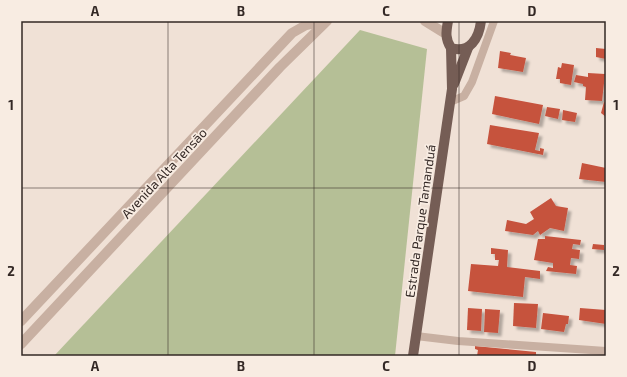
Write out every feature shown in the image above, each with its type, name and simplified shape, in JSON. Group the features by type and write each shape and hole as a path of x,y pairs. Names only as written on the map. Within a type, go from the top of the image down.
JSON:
{"main road":[{"path":"446,34 448,21"},
{"name":"Estrada Parque Tamanduá","path":"452,89 468,48 476,38 481,21"},
{"name":"Estrada Parque Tamanduá","path":"413,356 452,89 451,48 447,42 446,34"},
{"path":"451,48 460,51 468,48"}],"street":[{"name":"Avenida Alta Tensāo","path":"21,321 292,33 306,25 324,21"},
{"name":"Avenida Alta Tensāo","path":"21,344 280,67 327,21"},
{"path":"425,21 446,34"},
{"path":"450,102 464,96 472,82 494,21"},
{"path":"416,336 458,341 606,351"}],"green space":[{"path":"360,30 427,49 395,356 54,356"}],"building":[{"path":"596,48 606,49 606,59 596,57"},
{"path":"500,51 511,53 510,55 526,58 523,72 498,68"},
{"path":"562,63 574,65 571,85 560,83 560,79 556,79 558,67 561,68"},
{"path":"588,73 605,74 602,101 585,100 586,87 583,86 583,84 574,82 576,75 588,77"},
{"path":"495,96 543,105 539,124 492,114"},
{"path":"604,102 606,103 606,117 601,113"},
{"path":"547,107 560,109 558,119 545,116"},
{"path":"563,110 577,113 575,122 562,120"},
{"path":"490,125 539,133 535,150 540,151 540,148 544,149 543,155 487,144"},
{"path":"582,163 606,168 606,182 579,179"},
{"path":"551,198 556,206 568,208 564,231 550,228 540,235 538,231 533,235 505,231 507,220 526,224 534,219 530,212"},
{"path":"545,236 581,240 580,245 573,244 572,249 580,250 579,259 571,258 570,265 577,266 576,274 546,271 548,267 553,268 553,263 534,260 538,239 545,239"},
{"path":"593,244 604,245 604,250 592,249"},
{"path":"491,248 508,250 507,267 540,271 540,279 525,277 523,297 468,291 471,264 498,266 499,260 495,260 495,254 491,254"},
{"path":"514,303 538,304 536,328 513,326"},
{"path":"468,308 482,309 481,331 467,330"},
{"path":"580,308 606,310 606,324 579,320"},
{"path":"485,309 500,310 498,333 484,332"},
{"path":"543,313 569,316 568,324 566,324 564,332 541,329"},
{"path":"475,346 536,352 536,356 477,356 478,350 475,349"}]}
